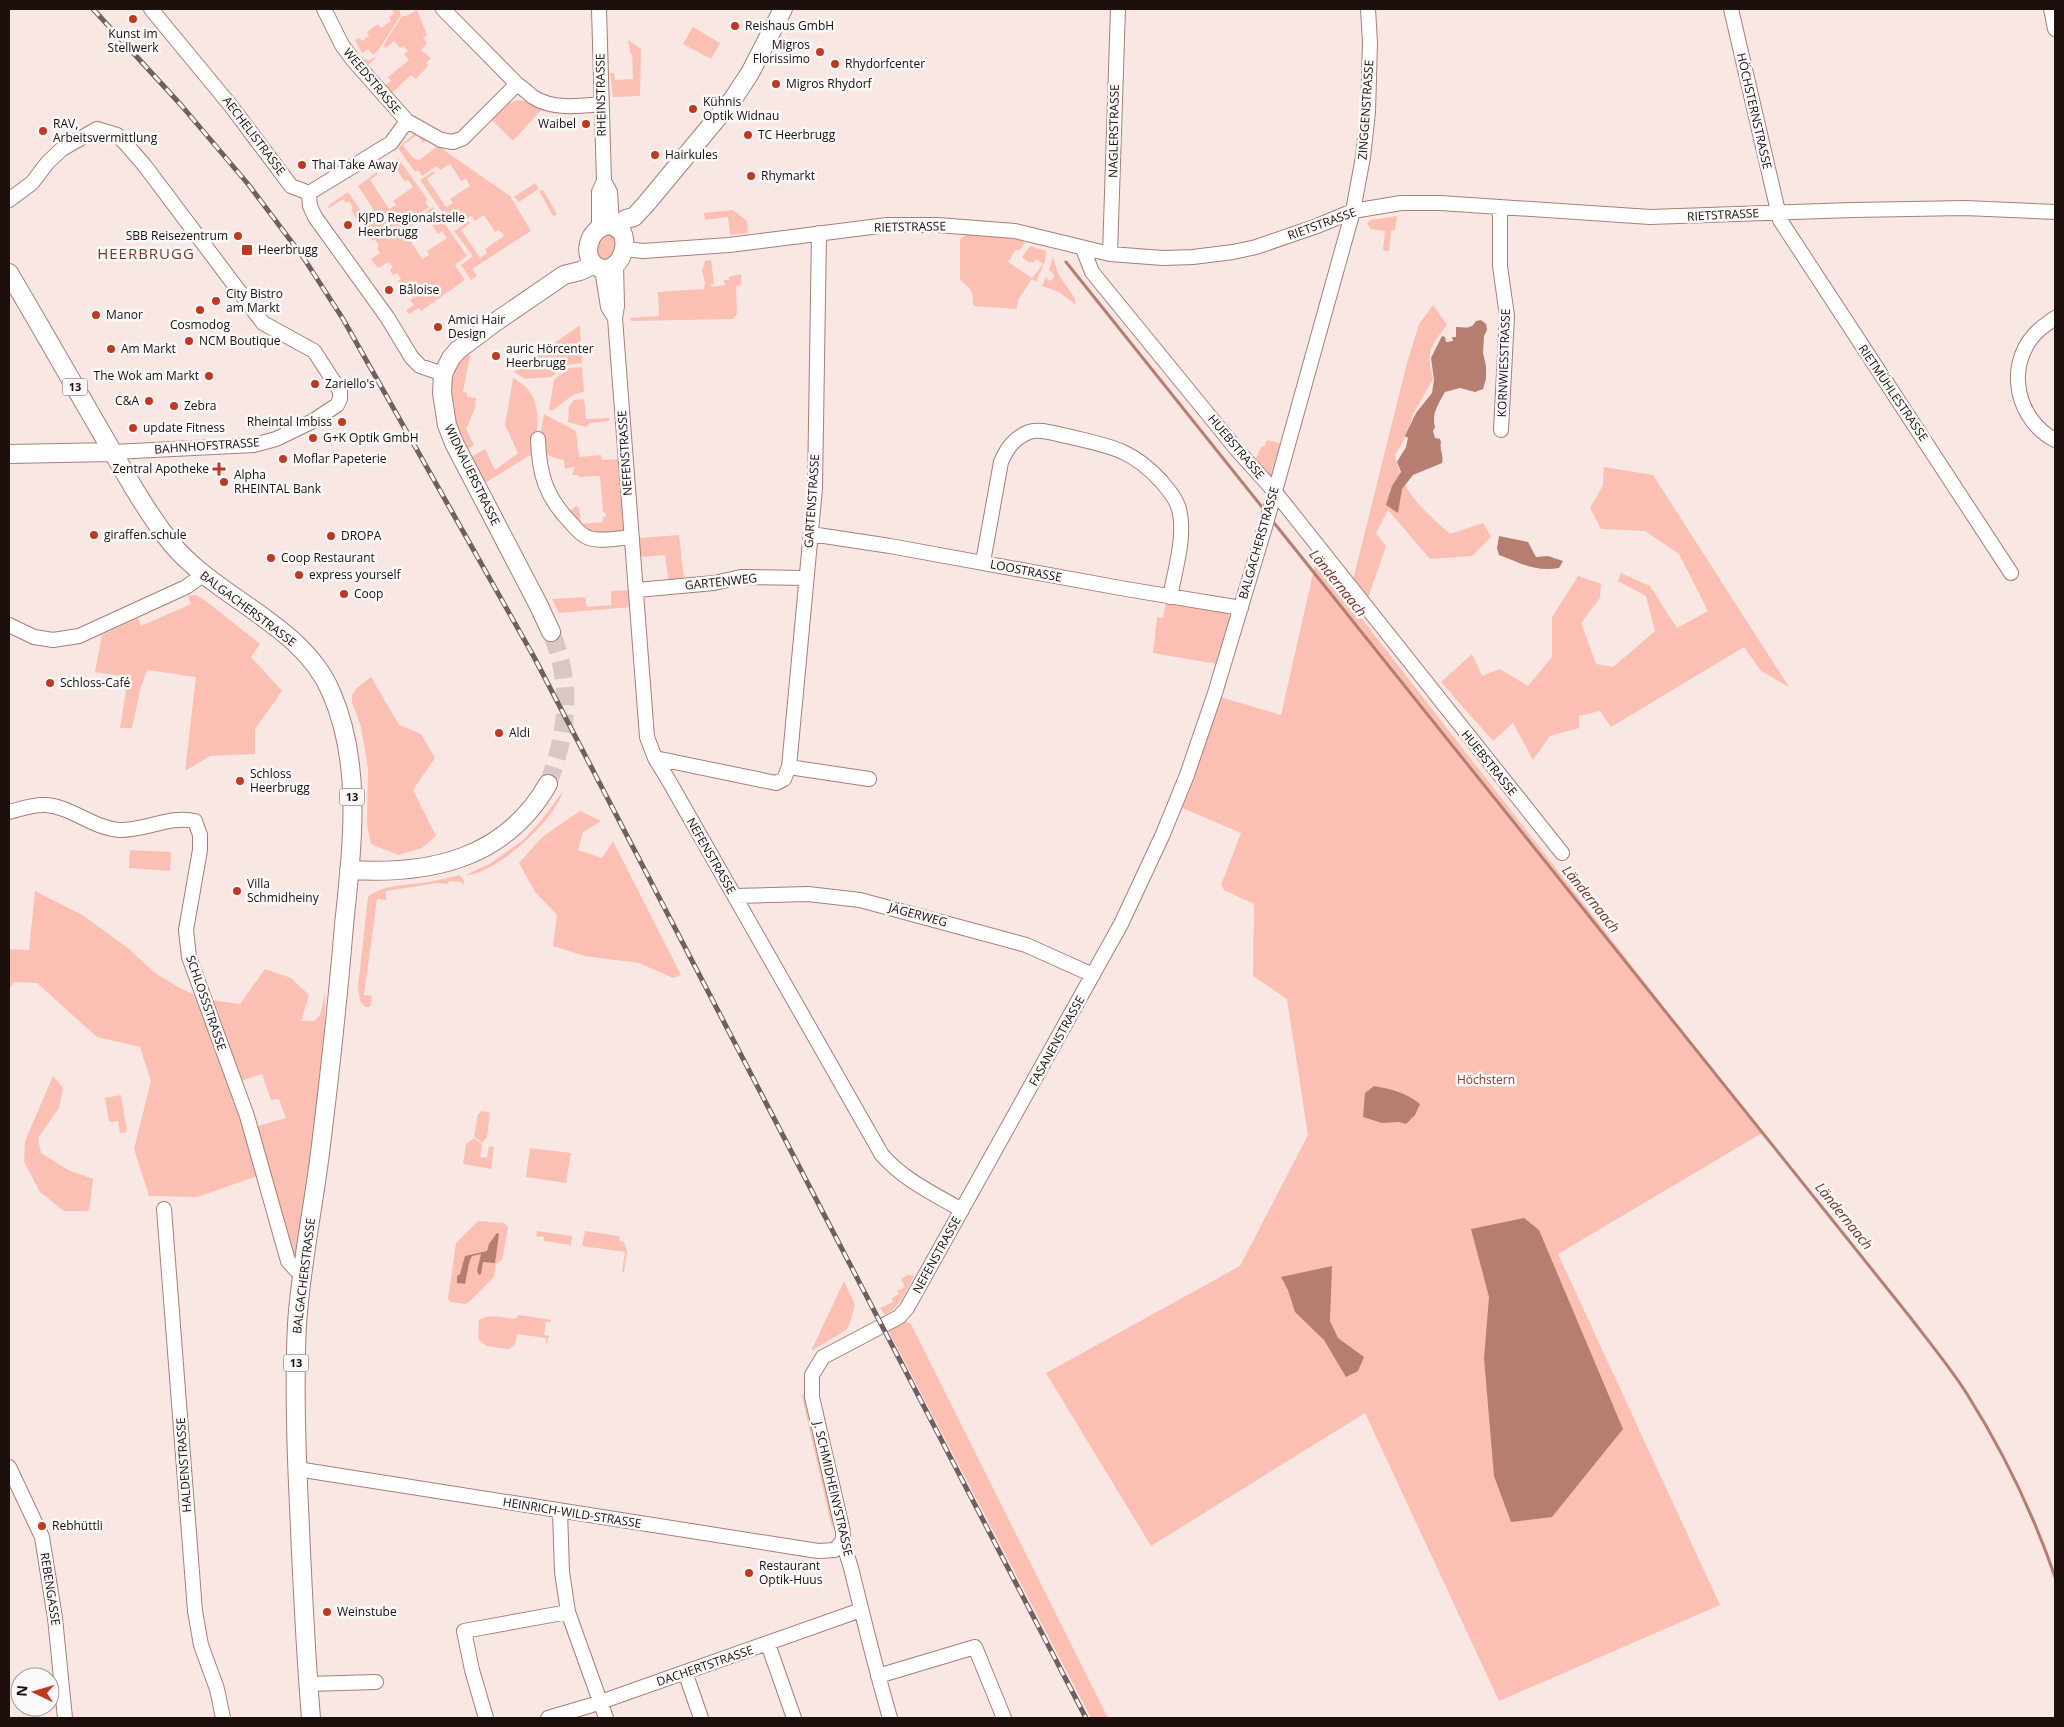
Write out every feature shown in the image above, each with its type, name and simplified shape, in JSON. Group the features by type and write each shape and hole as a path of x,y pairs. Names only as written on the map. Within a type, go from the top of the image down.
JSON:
{"main road":[{"path":"443,374 458,350 564,275 580,271 608,246 626,219 634,217 646,204 733,98 750,72 783,9"},
{"name":"13","path":"9,273 113,452"},
{"name":"WIDNAUERSTRASSE","path":"443,374 442,393 446,425 550,632"},
{"path":"9,454 113,452"},
{"name":"BALGACHERSTRASSE","path":"113,452 138,497 182,556 203,575 269,622 296,644 315,665 330,687 347,739 352,767 349,870 337,1011 321,1147 302,1274 296,1366 301,1582 311,1718"},
{"path":"349,870 416,870 467,856 487,847 523,819 538,802 548,784"}],"street":[{"name":"AECHELISTRASSE","path":"151,9 231,106 291,186 308,193"},
{"name":"WEEDSTRASSE","path":"308,193 391,143 408,121 353,60 342,45 324,9"},
{"path":"443,9 517,84 534,97 544,102 570,106 601,104"},
{"name":"RHEINSTRASSE","path":"599,9 604,181 610,192 608,246"},
{"name":"NAGLERSTRASSE","path":"1110,254 1118,9"},
{"name":"ZINGGENSTRASSE","path":"1353,211 1363,157 1368,112 1370,42 1368,9"},
{"name":"HÖCHSTERNSTRASSE","path":"1731,9 1777,212"},
{"path":"2051,9 2055,29"},
{"path":"408,121 441,140 453,142 463,138 517,84"},
{"name":"BAHNHOFSTRASSE","path":"9,200 32,183 48,162 82,137 98,129 117,134 145,166 263,323 314,351 340,391 340,399 337,405 313,421 276,438 254,445 113,452"},
{"path":"308,193 310,206 315,217 387,317 412,358 420,366 443,374"},
{"name":"RIETSTRASSE","path":"608,246 643,251 729,245 887,226 938,225 1015,231 1110,254 1163,258 1193,257 1233,252 1279,239 1353,211 1400,203 1440,203 1650,217 1966,208 2055,212"},
{"name":"KORNWIESSTRASSE","path":"1500,207 1500,266 1507,316 1502,430"},
{"name":"BALGACHERSTRASSE","path":"1147,870 1187,775 1215,693 1265,527 1353,211"},
{"name":"RIETMÜHLESTRASSE","path":"1777,212 1784,228 2011,573"},
{"name":"GARTENSTRASSE","path":"789,767 815,488 819,233"},
{"name":"NEFENSTRASSE","path":"608,246 608,307 615,318 648,737 655,758 882,1155 895,1170 909,1180 962,1210 907,1308"},
{"name":"HUEBSTRASSE","path":"1083,249 1092,272 1562,853"},
{"path":"2055,318 2034,334 2027,345 2021,357 2018,384 2020,398 2026,413 2036,427 2055,440"},
{"path":"983,562 1001,462 1006,450 1016,440 1031,431 1051,433 1093,441 1120,449 1148,466 1166,486 1178,505 1183,526 1170,597"},
{"path":"538,439 544,484 553,502 579,532 588,538 597,540 632,537"},
{"name":"LOOSTRASSE","path":"811,534 983,562 1170,597 1240,608"},
{"path":"9,625 34,637 53,640 79,636 186,587 203,575"},
{"name":"GARTENWEG","path":"637,590 714,583 741,577 806,578"},
{"path":"655,758 776,782 784,779 789,767 868,779"},
{"name":"SCHLOSSSTRASSE","path":"9,812 25,806 46,805 117,830 134,830 184,818 195,821 200,835 200,850 186,930 189,957 247,1116 288,1261 302,1274"},
{"name":"FASANENSTRASSE","path":"962,1210 1093,975 1147,870"},
{"name":"JÄGERWEG","path":"735,896 808,894 860,900 1026,945 1093,975"},
{"name":"HALDENSTRASSE","path":"164,1209 195,1611 202,1645 217,1689 223,1718"},
{"name":"J. SCHMIDHEINYSTRASSE","path":"890,1718 843,1540 843,1532 812,1397 812,1375 823,1357 899,1317 907,1308"},
{"name":"REBENGASSE","path":"9,1467 42,1537 55,1618 65,1718"},
{"name":"HEINRICH-WILD-STRASSE","path":"297,1469 818,1551 834,1550 843,1540"},
{"path":"560,1511 562,1572 568,1612 606,1718"},
{"name":"DACHERTSTRASSE","path":"548,1718 600,1702 861,1610"},
{"path":"486,1718 472,1670 464,1631 568,1612"},
{"path":"768,1644 794,1718"},
{"path":"878,1676 975,1647 1004,1718"},
{"path":"685,1672 701,1718"},
{"path":"308,1684 376,1682"}],"green space":[{"path":"392,9 399,9 401,15 377,52 373,55 368,49 362,53 355,40 359,38 362,41 369,36 367,32 378,24 381,28 391,21 389,17 394,13"},
{"path":"417,10 427,35 423,38 427,43 421,50 431,58 426,63 428,66 416,79 411,75 388,97 359,63 364,59 370,60 378,56 368,65 384,86 391,81 388,77 409,60 404,54 408,51 403,46 400,48 394,41 386,48 383,46 402,16"},
{"path":"693,27 720,43 711,59 683,44"},
{"path":"628,40 641,49 640,96 613,97 610,73 614,73 615,80 633,79 632,54 630,53"},
{"path":"517,100 543,108 513,141 491,119 504,106"},
{"path":"414,134 417,134 428,139 423,143 417,135 403,145 413,158 419,160 438,146 510,196 531,231 472,269 477,276 471,280 461,265 473,256 454,231 469,221 470,223 461,230 480,258 487,253 485,249 504,236 499,230 495,232 484,215 475,221 471,216 456,226 452,220 449,222 420,180 434,171 435,173 427,179 446,207 453,203 450,199 470,186 466,179 461,181 450,164 440,170 437,166 422,176 418,170 415,172 398,148"},
{"path":"398,158 428,200 425,202 429,207 410,220 413,225 404,231 422,259 429,255 427,251 447,238 442,231 438,234 426,216 417,222 415,220 433,207 467,256 455,265 465,280 421,311 419,308 409,314 406,310 414,305 410,300 413,298 409,291 406,293 398,281 401,279 397,273 393,275 390,270 393,267 389,262 378,268 371,259 380,253 377,248 379,246 375,239 372,241 369,237 372,235 367,228 364,230 361,226 364,224 360,218 357,219 351,210 353,208 349,201 346,203 343,199 329,208 328,206 348,192 366,218 375,212 358,186 377,172 378,174 370,180 389,209 396,205 393,201 413,187 408,180 405,182 393,164 383,171 382,169"},
{"path":"535,183 540,191 543,190 557,214 553,216 538,189 519,202 514,197"},
{"path":"733,210 747,221 748,233 730,235 728,217 705,220 704,213"},
{"path":"1397,216 1395,230 1391,230 1389,251 1385,251 1383,249 1385,231 1371,229 1367,224 1370,220"},
{"path":"609,233 614,235 618,242 613,257 603,262 595,250 599,239"},
{"path":"968,234 1023,240 1025,243 1019,251 1016,249 1008,262 1032,278 1043,264 1036,259 1033,263 1031,261 1030,263 1022,257 1030,246 1046,251 1045,261 1036,282 1032,279 1018,300 1017,309 973,306 971,290 960,280 960,239"},
{"path":"1053,257 1058,274 1074,297 1076,305 1059,292 1042,286 1046,277 1049,281 1054,278 1053,273 1049,270"},
{"path":"711,260 714,284 711,284 712,287 725,285 724,280 729,280 729,277 741,274 741,285 736,286 737,314 733,319 631,321 630,318 659,316 658,292 704,289 705,283 702,271 705,261"},
{"path":"1433,305 1447,325 1433,344 1431,350 1430,362 1433,379 1413,414 1407,435 1395,455 1403,481 1415,500 1450,534 1483,523 1491,537 1472,556 1430,559 1388,510 1376,533 1386,546 1367,601 1352,584 1407,363 1419,324"},
{"path":"580,325 582,363 567,365 551,377 525,379 514,372"},
{"path":"468,354 470,356 463,392 467,393 467,397 476,398 475,408 466,429 474,445 467,450 457,427 451,400 451,387 459,363"},
{"path":"582,367 584,392 573,395 552,411 549,409 554,380 569,368"},
{"path":"513,378 530,392 535,401 537,419 535,452 485,483 471,457 485,449 495,470 518,453 505,425"},
{"path":"584,399 586,419 609,418 609,421 590,423 586,427 568,422 569,406 574,400"},
{"path":"544,414 576,431 579,457 601,455 602,460 619,459 625,530 622,532 592,534 567,513 576,506 579,508 581,524 603,522 603,517 606,517 606,513 603,512 600,476 579,477 578,475 572,475 575,466 565,469 564,460 554,458 543,450 540,438"},
{"path":"1267,440 1280,443 1270,478 1254,463 1261,447 1265,446"},
{"path":"1604,467 1653,475 1789,687 1761,671 1744,647 1611,727 1600,711 1579,716 1579,728 1550,736 1533,760 1513,723 1493,741 1441,682 1472,654 1482,676 1500,669 1528,686 1552,657 1552,617 1578,576 1601,584 1600,598 1581,623 1596,664 1613,667 1655,631 1646,596 1618,581 1621,573 1650,586 1677,628 1708,611 1679,554 1645,531 1601,529 1590,508 1603,485"},
{"path":"679,535 684,580 669,583 665,555 643,557 640,555 639,538"},
{"name":"Höchstern","path":"1316,560 1762,1133 1558,1254 1720,1605 1499,1701 1365,1413 1151,1546 1046,1373 1240,1266 1308,1135 1287,999 1253,976 1254,904 1224,890 1221,885 1241,833 1180,807 1220,697 1281,715"},
{"path":"611,591 629,591 631,607 559,613 552,599 585,597 587,607 611,605"},
{"path":"195,595 202,598 260,644 251,657 282,691 255,729 255,754 210,756 185,771 196,677 147,670 140,690 132,728 120,728 128,677 95,672 102,635 138,618 141,626 191,604 188,596"},
{"path":"1166,602 1228,614 1231,619 1217,664 1153,653 1157,617 1163,618"},
{"path":"371,677 399,725 421,734 435,758 413,790 436,836 422,848 398,855 371,844 367,825 368,769 361,727 352,702 352,695 357,688"},
{"path":"563,791 549,816 523,844 492,866 478,873 466,875 491,863 523,840 541,821"},
{"path":"580,811 601,821 583,832 578,850 602,858 613,841 681,975 673,978 639,963 585,956 553,946 557,915 535,892 519,863 542,837"},
{"path":"130,850 171,852 170,871 129,868"},
{"path":"460,875 464,881 463,887 462,882 449,881 448,884 437,883 386,891 386,900 377,899 364,995 372,996 370,1007 365,1007 360,1001 358,987 368,897 389,887 429,882"},
{"path":"35,891 84,916 129,949 155,973 180,988 204,999 240,1004 265,969 291,978 309,995 301,1021 314,1021 320,1015 325,993 325,1026 320,1092 307,1191 296,1256 294,1258 255,1133 258,1126 286,1118 279,1099 271,1100 262,1074 235,1085 263,1174 197,1197 149,1196 134,1149 151,1081 140,1047 97,1037 37,983 14,982 9,989 9,949 29,950"},
{"path":"53,1076 63,1088 59,1108 38,1138 41,1153 68,1170 93,1179 89,1211 64,1211 40,1192 24,1162 25,1141"},
{"path":"121,1095 127,1132 120,1133 118,1121 109,1122 105,1098"},
{"path":"482,1111 490,1113 487,1137 482,1143 474,1136 478,1114"},
{"path":"474,1138 482,1144 480,1157 487,1158 489,1146 494,1147 491,1169 463,1164 466,1144"},
{"path":"530,1148 571,1153 566,1183 526,1177"},
{"path":"478,1221 504,1223 508,1227 502,1260 496,1264 494,1277 468,1303 450,1302 448,1299 456,1243"},
{"path":"537,1231 572,1236 571,1245 544,1241 544,1237 536,1236"},
{"path":"585,1231 619,1236 620,1241 624,1242 627,1251 624,1272 622,1272 625,1252 582,1246"},
{"path":"908,1275 914,1276 905,1293 895,1308 885,1315 880,1308 893,1302 892,1298 899,1294 897,1291 905,1287 901,1279"},
{"path":"844,1281 855,1305 849,1326 846,1330 813,1350 812,1349"},
{"path":"519,1315 551,1320 551,1322 546,1322 544,1335 549,1336 546,1346 546,1338 517,1334 515,1345 509,1349 486,1346 478,1339 479,1320 492,1316 515,1319"},
{"path":"903,1320 911,1324 1108,1718 1091,1718 888,1330"},
{"path":"803,1393 833,1522 832,1528 802,1397"}],"shaded area":[{"path":"1481,320 1486,324 1487,330 1484,336 1483,353 1486,379 1483,389 1475,392 1460,388 1445,392 1435,413 1435,427 1433,431 1435,438 1440,439 1441,442 1442,463 1413,475 1402,489 1398,513 1386,505 1392,486 1401,472 1397,462 1406,447 1408,438 1405,436 1416,413 1432,393 1434,380 1431,358 1442,336 1445,337 1446,342 1453,341 1452,337 1456,337 1456,327 1470,327 1476,321"},
{"path":"1499,536 1528,542 1536,557 1548,556 1563,561 1559,568 1550,569 1535,568 1521,564 1499,555 1497,548"},
{"path":"1374,1086 1398,1092 1415,1100 1420,1104 1415,1115 1406,1124 1399,1122 1382,1123 1363,1117 1365,1093"},
{"path":"1524,1218 1539,1230 1623,1429 1552,1517 1511,1522 1494,1476 1484,1358 1489,1297 1471,1229"},
{"path":"497,1233 499,1234 495,1263 483,1262 481,1274 479,1275 477,1271 481,1254 472,1256 465,1284 457,1283 457,1276 460,1274 465,1256 487,1251 489,1244"},
{"path":"1332,1266 1330,1321 1338,1338 1364,1357 1358,1371 1346,1377 1324,1340 1295,1312 1288,1290 1281,1277"}],"waterway":[{"name":"Ländernaach","path":"1066,262 1266,512"},
{"name":"Ländernaach","path":"1271,519 1947,1364 2005,1460 2037,1529 2055,1577"}],"tunnel":[{"path":"548,784 560,745 565,708 563,671 551,632"}],"railway":[{"path":"93,9 181,105 248,184 303,257 343,319 534,657 1086,1718"}],"place":[{"name":"Kunst im Stellwerk","path":"133,19"},
{"name":"Reishaus GmbH","path":"735,26"},
{"name":"Migros Florissimo","path":"820,52"},
{"name":"Rhydorfcenter","path":"835,64"},
{"name":"Migros Rhydorf","path":"776,84"},
{"name":"Kühnis Optik Widnau","path":"693,109"},
{"name":"Waibel","path":"586,124"},
{"name":"RAV, Arbeitsvermittlung","path":"43,131"},
{"name":"TC Heerbrugg","path":"748,135"},
{"name":"Hairkules","path":"655,155"},
{"name":"Thai Take Away","path":"302,165"},
{"name":"Rhymarkt","path":"751,176"},
{"name":"KJPD Regionalstelle Heerbrugg","path":"348,225"},
{"name":"SBB Reisezentrum","path":"238,236"},
{"name":"Heerbrugg","path":"247,250"},
{"name":"Bâloise","path":"389,290"},
{"name":"City Bistro am Markt","path":"216,301"},
{"name":"Cosmodog","path":"200,310"},
{"name":"Manor","path":"96,315"},
{"name":"Amici Hair Design","path":"438,327"},
{"name":"NCM Boutique","path":"189,341"},
{"name":"Am Markt","path":"111,349"},
{"name":"auric Hörcenter Heerbrugg","path":"496,356"},
{"name":"The Wok am Markt","path":"209,376"},
{"name":"Zariello's","path":"315,384"},
{"name":"C&A","path":"149,401"},
{"name":"Zebra","path":"174,406"},
{"name":"Rheintal Imbiss","path":"342,422"},
{"name":"update Fitness","path":"133,428"},
{"name":"G+K Optik GmbH","path":"313,438"},
{"name":"Moflar Papeterie","path":"283,459"},
{"name":"Zentral Apotheke","path":"219,469"},
{"name":"Alpha RHEINTAL Bank","path":"224,482"},
{"name":"giraffen.schule","path":"94,535"},
{"name":"DROPA","path":"331,536"},
{"name":"Coop Restaurant","path":"271,558"},
{"name":"express yourself","path":"299,575"},
{"name":"Coop","path":"344,594"},
{"name":"Schloss-Café","path":"50,683"},
{"name":"Aldi","path":"499,733"},
{"name":"Schloss Heerbrugg","path":"240,781"},
{"name":"Villa Schmidheiny","path":"237,891"},
{"name":"Rebhüttli","path":"42,1526"},
{"name":"Restaurant Optik-Huus","path":"749,1573"},
{"name":"Weinstube","path":"327,1612"}],"district":[{"name":"HEERBRUGG","path":"146,254"}]}
